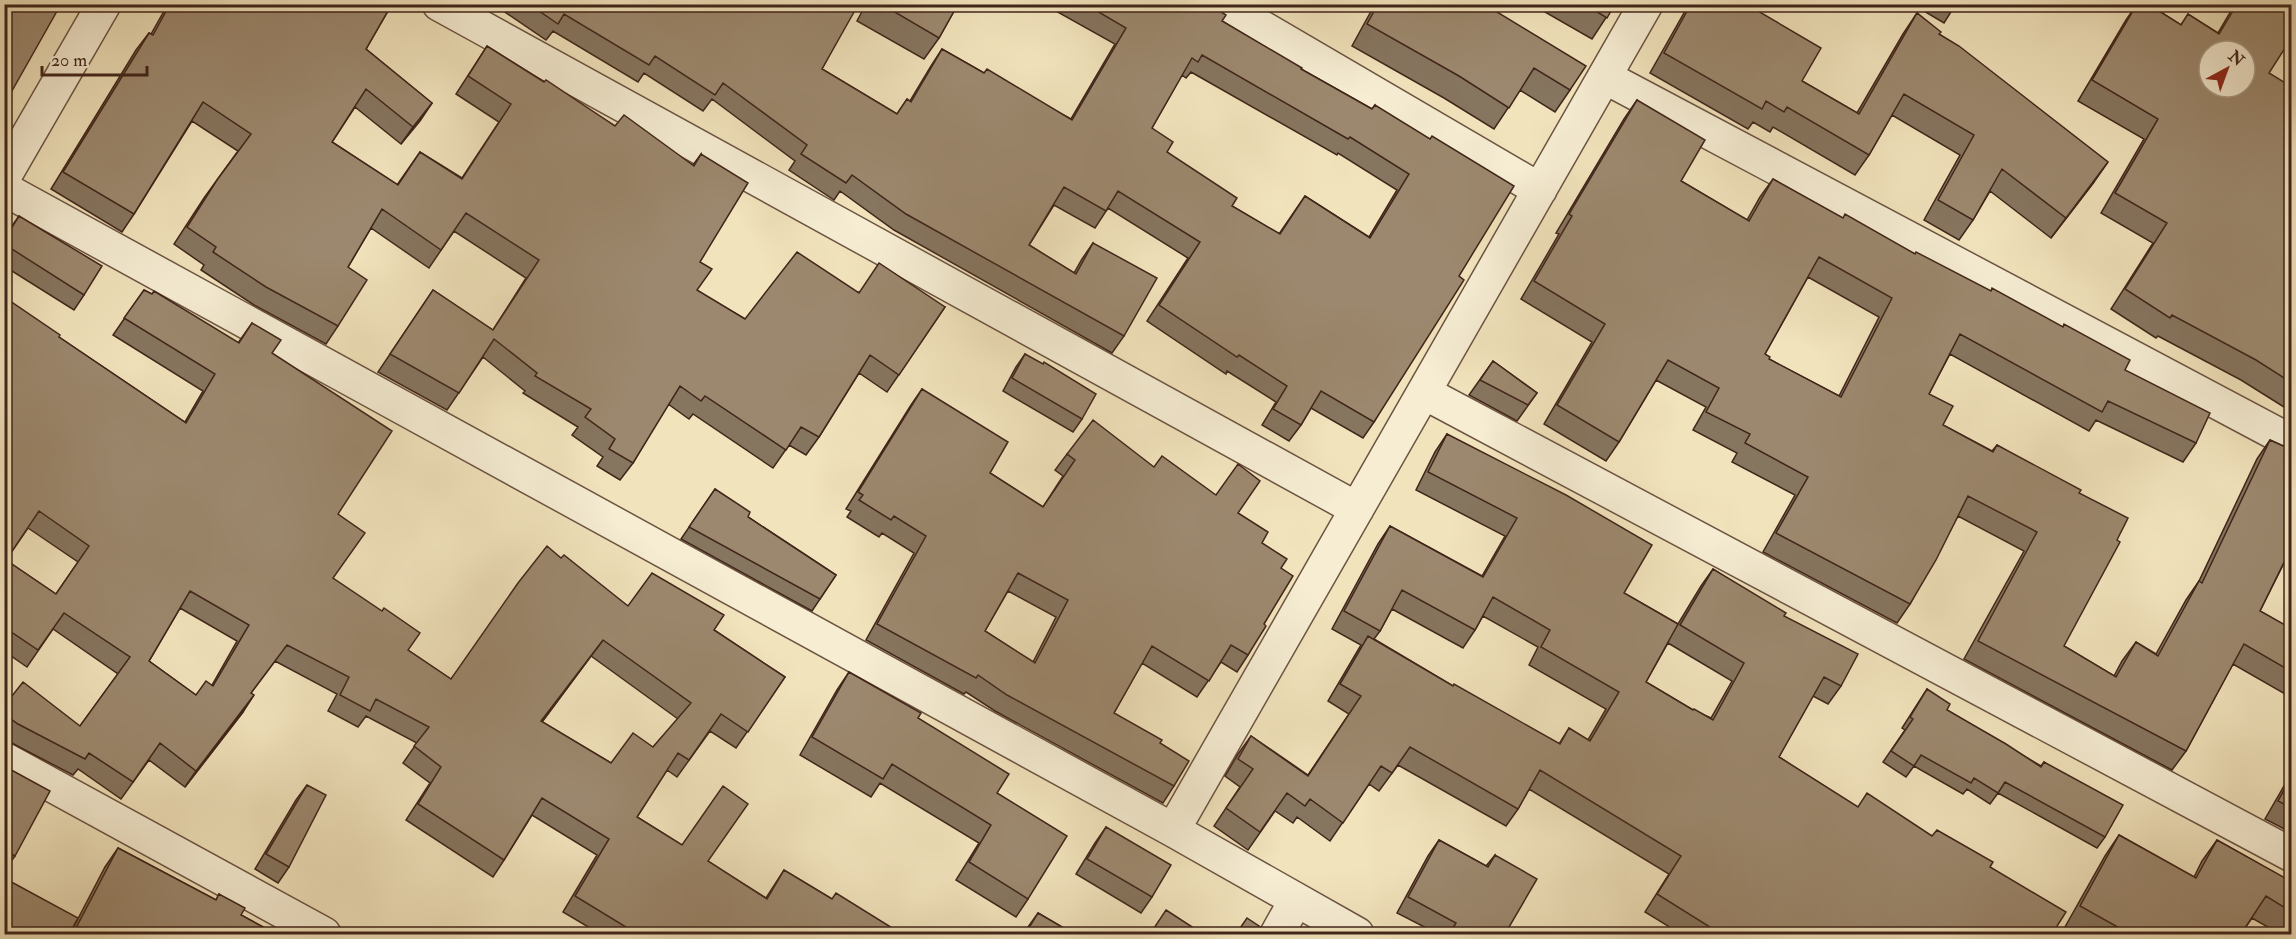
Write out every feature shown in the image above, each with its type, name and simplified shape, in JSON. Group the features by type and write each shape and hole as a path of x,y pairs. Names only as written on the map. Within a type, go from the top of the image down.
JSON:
{"street":[{"path":"4,177 104,4"},
{"path":"439,4 1358,509"},
{"path":"1222,4 1540,190"},
{"path":"1173,830 1646,4"},
{"path":"1605,77 2292,442"},
{"path":"4,189 1173,830 1357,934"},
{"path":"1425,393 2292,855"},
{"path":"4,759 324,934"},
{"path":"1277,934 1296,900"}],"building":[{"path":"4,4 61,4 4,105"},
{"path":"170,4 392,4 366,49 432,103 413,127 366,89 332,142 398,185 420,152 462,179 511,104 468,76 487,46 544,82 546,80 615,126 624,115 694,166 701,154 748,183 700,262 712,269 697,290 745,319 797,252 859,293 879,263 945,307 899,375 870,355 819,437 801,427 786,450 705,396 701,401 680,386 633,463 609,449 615,439 585,417 591,409 535,376 537,373 494,339 459,393 390,354 433,290 493,330 539,260 466,213 441,250 382,209 348,267 367,280 338,326 266,287 213,252 216,247 187,227 217,180 251,134 203,102 134,214 63,172 149,33 153,35"},
{"path":"529,4 857,4 822,69 897,114 907,99 911,102 942,49 984,73 987,69 1072,120 1126,28 1085,4 1209,4 1226,15 1222,21 1301,69 1372,109 1375,105 1430,139 1432,136 1514,186 1459,276 1464,280 1374,422 1321,391 1301,425 1273,409 1287,386 1239,355 1237,357 1159,305 1200,242 1118,191 1106,211 1064,187 1029,245 1076,274 1093,243 1157,278 1124,336 906,214 852,175 846,183 801,154 807,145 723,83 715,95 655,56 649,65 564,14 558,24","holes":["1202,55 1348,139 1350,137 1409,174 1370,238 1305,196 1280,234 1232,206 1237,198 1167,152 1173,142 1152,128 1192,58 1198,62"]},
{"path":"881,4 958,4 939,38"},
{"path":"1378,4 1484,4 1586,66 1570,90 1534,68 1509,108 1459,76 1367,24"},
{"path":"1584,4 1615,4 1607,18"},
{"path":"1691,4 1746,4 1821,48 1802,81 1859,114 1917,13 1941,32 1939,34 1959,46 2108,162 2066,218 2002,169 1973,220 1938,200 1974,135 1904,94 1869,155 1787,107 1784,112 1766,101 1762,109 1664,53"},
{"path":"2137,4 2148,4 2181,25 2188,14 2219,34 2237,4 2292,4 2292,37 2269,73 2292,87 2292,114 2288,120 2292,121 2292,383 2256,360 2172,315 2170,318 2125,289 2167,223 2115,193 2158,119 2092,80"},
{"path":"1637,100 1705,140 1681,181 1749,221 1773,179 1843,218 1845,214 1915,254 1916,252 1991,291 1992,288 2063,327 2064,324 2130,360 2125,370 2210,413 2196,443 2108,401 2102,412 1960,334 1929,394 1953,406 1943,425 1993,452 1997,445 2081,490 2079,493 2128,518 2117,540 2120,542 2064,646 2116,677 2136,642 2158,656 2199,581 2202,583 2270,440 2292,450 2292,546 2260,611 2292,629 2292,672 2244,644 2186,751 1978,641 2037,532 1968,496 1936,560 1910,604 1776,533 1808,477 1745,443 1750,434 1706,412 1719,388 1668,360 1619,442 1557,405 1605,324 1534,281 1572,216 1569,214","holes":["1819,257 1892,298 1841,397 1769,359 1770,357 1765,354"]},
{"path":"19,216 102,266 84,295 4,244 4,240"},
{"path":"144,290 152,294 154,291 239,343 252,323 281,340 272,353 392,431 338,514 365,533 333,578 382,611 384,608 420,633 408,650 451,679 518,583 547,546 561,558 564,555 628,606 652,573 724,615 714,630 785,677 748,732 721,714 689,760 678,753 637,817 682,845 723,786 748,804 708,861 767,899 784,870 832,899 836,893 897,931 894,934 622,934 626,927 575,896 609,839 542,798 504,860 418,804 441,767 414,746 429,727 376,699 370,711 340,695 349,677 287,645 251,693 254,695 196,771 160,743 133,782 89,753 85,759 18,724 4,714 4,706 23,682 80,726 130,657 64,613 38,650 4,627 4,297 186,423 215,374 124,318","holes":["39,511 89,546 56,594 6,560","190,591 249,625 213,686 206,681 196,695 149,661","603,640 691,703 653,747 633,733 611,763 541,721"]},
{"path":"1025,354 1043,364 1044,362 1096,394 1082,419 1012,378"},
{"path":"1493,361 1537,393 1528,405 1480,380"},
{"path":"922,389 1008,442 990,473 1043,507 1075,460 1067,454 1093,420 1154,467 1162,456 1216,495 1238,464 1260,481 1238,513 1268,532 1262,543 1287,559 1281,568 1293,576 1248,655 1231,645 1209,681 1152,646 1114,713 1162,740 1160,743 1189,761 1174,786 1007,695 978,675 976,678 877,624 926,536 894,516 891,520 859,500 863,495 858,492","holes":["1018,573 1068,600 1035,663 985,631"]},
{"path":"1447,434 1566,495 1652,545 1624,593 1678,624 1646,682 1693,710 1713,720 1744,663 1680,625 1713,569 1786,613 1784,616 1858,654 1841,686 1824,677 1779,757 1858,807 1867,793 1932,836 1937,830 1993,862 1990,867 2066,912 2052,934 1808,934 1801,930 1799,934 1721,934 1657,894 1681,856 1540,770 1518,809 1410,747 1392,773 1381,766 1343,823 1310,799 1305,806 1287,793 1260,832 1226,808 1253,769 1238,759 1251,736 1308,776 1361,696 1340,684 1368,636 1453,686 1454,684 1560,744 1569,728 1590,741 1619,692 1541,647 1550,630 1493,597 1475,630 1402,590 1380,631 1344,611 1390,526 1483,577 1517,518 1428,472"},
{"path":"715,489 750,512 748,517 836,575 820,599 689,527"},
{"path":"849,672 921,713 918,718 1009,774 997,793 1067,836 1028,899 969,862 991,825 892,764 883,779 812,737"},
{"path":"1927,689 1950,704 1947,710 2041,767 2044,762 2123,805 2105,837 2005,782 1998,793 1974,778 1971,783 1921,755 1914,766 1891,751 1913,719 1910,717"},
{"path":"4,766 50,791 15,856 4,850"},
{"path":"2292,776 2292,808 2278,801"},
{"path":"307,785 326,795 289,867 266,854"},
{"path":"1106,827 1171,865 1152,897 1087,859"},
{"path":"2119,835 2196,878 2217,840 2292,882 2292,912 2266,896 2241,934 2130,934 2080,906"},
{"path":"1439,840 1488,867 1495,855 1537,879 1505,934 1449,934 1456,923 1408,897"},
{"path":"118,848 216,900 219,894 245,908 241,915 276,934 94,934 77,926"},
{"path":"4,878 78,918 69,934 4,934"},
{"path":"1166,910 1203,934 1150,934"},
{"path":"1038,913 1074,934 1025,934"},
{"path":"1247,918 1265,930 1266,934 1236,934"}]}
